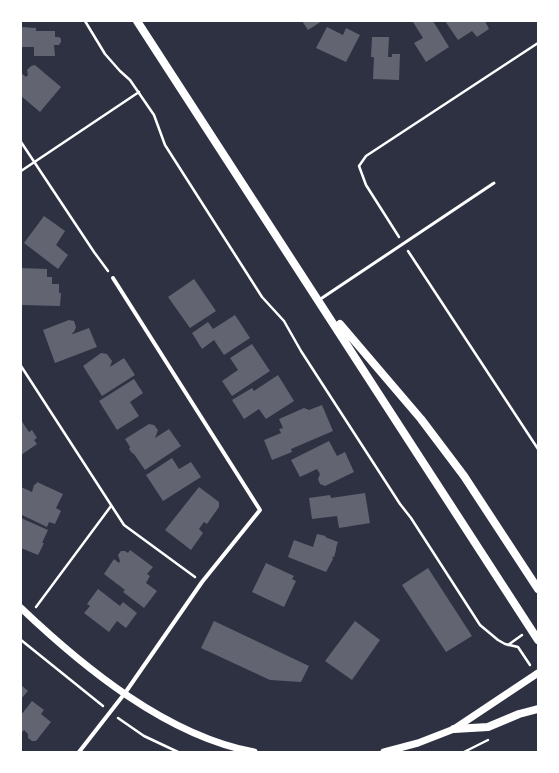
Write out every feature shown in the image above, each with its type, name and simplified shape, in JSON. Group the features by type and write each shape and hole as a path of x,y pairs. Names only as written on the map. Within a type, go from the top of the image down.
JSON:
{"main road":[{"path":"138,21 538,640"},
{"path":"319,300 421,419 464,476 538,589"},
{"path":"454,729 488,727 519,714 538,709"}],"street":[{"path":"79,752 125,693 202,582 260,510 113,278"},
{"path":"21,608 80,660 125,693 172,722 208,740 254,752"},
{"path":"384,752 418,743 454,729 538,673"}],"lane":[{"path":"319,300 494,183"}],"path":[{"path":"85,21 105,54 130,80 139,92 154,115 165,145 262,297 284,321 301,351 480,625 498,640 518,648 524,656"},
{"path":"21,171 139,92"},
{"path":"21,142 113,278"},
{"path":"21,366 124,525 202,582"},
{"path":"30,616 111,506"},
{"path":"508,645 519,637"},
{"path":"21,640 110,712 144,736 178,752"}],"building":[{"path":"302,21 322,21 308,30"},
{"path":"433,21 449,47 426,62 414,43 423,38 413,22"},
{"path":"445,21 485,21 489,29 477,37 472,31 458,40"},
{"path":"21,27 36,28 36,31 55,31 55,37 59,37 61,42 59,45 54,45 55,56 34,56 34,47 21,47"},
{"path":"327,27 343,35 346,28 360,35 346,62 316,48"},
{"path":"372,37 389,37 388,57 392,57 392,54 400,54 399,80 373,79 374,57 371,57"},
{"path":"35,65 61,87 40,112 21,96 21,73 26,77 28,75 27,70 31,66"},
{"path":"44,216 65,231 56,245 68,255 58,269 24,243"},
{"path":"21,268 47,269 47,277 52,277 52,284 59,284 59,293 61,293 60,306 21,305"},
{"path":"194,279 216,311 190,328 168,297"},
{"path":"235,315 250,338 224,355 214,340 202,349 192,333 208,322 213,329"},
{"path":"69,320 74,321 76,327 72,333 73,334 89,328 97,347 55,363 43,330"},
{"path":"252,344 270,371 232,396 222,381 238,370 230,358"},
{"path":"101,353 107,354 112,361 110,367 124,358 135,375 102,396 83,366"},
{"path":"278,375 294,401 266,419 259,409 244,419 232,400 252,388 254,391"},
{"path":"134,379 143,393 130,402 139,416 117,430 99,401"},
{"path":"322,405 333,431 291,449 292,452 272,460 264,440 281,433 279,429 283,428 279,419 304,408 309,410"},
{"path":"21,420 29,432 32,430 37,438 34,440 37,444 21,455"},
{"path":"149,424 154,425 158,430 155,438 169,429 181,446 145,470 129,449 130,447 125,439"},
{"path":"329,441 337,456 345,452 354,472 325,486 320,484 318,479 320,474 317,469 300,477 291,460"},
{"path":"172,458 179,469 191,462 201,477 163,501 146,475"},
{"path":"37,482 63,494 56,508 61,511 55,524 49,522 47,527 22,515 21,487 32,492 34,485"},
{"path":"199,487 219,502 219,507 207,524 204,522 199,529 203,533 191,550 165,530"},
{"path":"365,493 370,523 339,528 337,516 312,519 309,498 330,495 331,498"},
{"path":"21,518 48,530 38,555 21,548"},
{"path":"317,534 326,536 325,537 338,542 334,557 332,557 333,559 326,572 288,557 294,540 313,547"},
{"path":"130,550 153,567 147,574 150,576 146,583 157,591 144,608 123,592 125,590 104,574 114,559 119,563 120,561 118,555 121,551 128,553"},
{"path":"266,563 294,576 292,579 296,581 284,607 252,592"},
{"path":"428,568 472,636 446,652 402,585"},
{"path":"98,589 120,606 123,602 137,613 126,628 117,621 109,632 84,613 90,606 87,604"},
{"path":"214,621 309,666 301,682 270,680 201,648"},
{"path":"355,621 380,640 352,680 325,661"},
{"path":"21,685 28,691 21,699"},
{"path":"32,701 44,710 41,714 51,722 36,741 32,741 28,738 28,734 24,730 21,733 21,715"}]}
